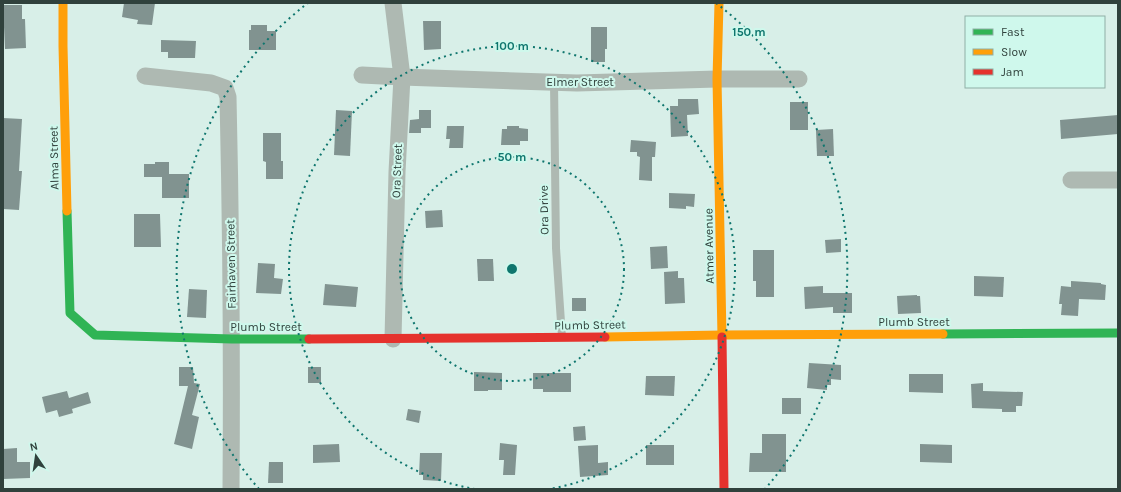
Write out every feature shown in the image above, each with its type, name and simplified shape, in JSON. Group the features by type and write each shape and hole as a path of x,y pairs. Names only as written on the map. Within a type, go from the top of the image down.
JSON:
{"street":[{"name":"Alma Street","path":"63,3 70,312"},
{"name":"Ora Street","path":"393,3 402,77 397,172 393,339"},
{"name":"Atmer Avenue","path":"719,3 717,79 724,489"},
{"name":"Elmer Street","path":"362,75 577,83 717,79 799,79"},
{"name":"Fairhaven Street","path":"146,76 211,83 224,88 228,97 232,339 231,489"},
{"path":"1071,180 1118,180"},
{"name":"Plumb Street","path":"70,312 95,335 232,339 562,338 722,335 1118,333"}],"lane":[{"name":"Ora Drive","path":"554,82 556,248 562,338"}],"building":[{"path":"124,3 155,3 152,25 137,24 138,20 122,17"},
{"path":"3,5 22,5 22,19 25,19 26,48 5,49"},
{"path":"423,21 441,21 441,49 424,50"},
{"path":"251,25 267,25 267,31 276,31 276,50 249,50 249,30 251,30"},
{"path":"591,27 607,27 607,49 605,49 605,62 591,62"},
{"path":"161,40 196,41 195,58 168,58 168,52 161,52"},
{"path":"678,99 698,99 699,114 687,115 688,136 671,137 670,106 678,106"},
{"path":"790,102 808,102 808,130 790,130"},
{"path":"336,110 352,111 350,156 334,155"},
{"path":"419,110 431,110 431,128 421,128 421,133 409,133 410,120 419,119"},
{"path":"1118,115 1118,134 1061,139 1060,120"},
{"path":"3,118 22,119 19,171 22,171 19,210 3,209"},
{"path":"447,126 464,126 463,148 449,148 450,139 446,139"},
{"path":"507,126 519,126 519,128 528,129 528,141 520,141 520,145 501,145 502,129 507,129"},
{"path":"833,129 834,156 817,156 816,130"},
{"path":"263,133 281,133 281,161 283,161 283,179 266,179 266,162 263,161"},
{"path":"631,140 656,142 655,157 652,157 652,181 639,180 640,157 637,156 637,152 630,152"},
{"path":"155,162 169,162 169,174 189,174 189,198 162,198 162,177 144,177 144,164 155,164"},
{"path":"669,193 695,194 694,207 686,206 686,209 669,208"},
{"path":"442,210 443,227 426,228 425,211"},
{"path":"134,214 160,214 161,247 134,247"},
{"path":"841,239 841,252 826,253 825,240"},
{"path":"667,246 668,268 651,269 650,247"},
{"path":"753,250 774,250 774,297 756,297 756,281 753,281"},
{"path":"477,259 493,259 494,281 478,281"},
{"path":"258,263 275,264 274,278 283,279 281,294 256,293"},
{"path":"678,271 678,278 684,278 685,303 665,304 664,272"},
{"path":"974,276 1004,277 1003,297 974,296"},
{"path":"1071,281 1101,283 1106,285 1105,300 1079,299 1078,316 1061,315 1062,304 1059,304 1061,286 1071,287"},
{"path":"325,284 358,287 356,307 323,305"},
{"path":"823,286 823,293 852,293 852,313 833,313 833,307 805,309 804,287"},
{"path":"189,289 207,290 206,318 187,317"},
{"path":"897,296 920,296 921,313 898,314"},
{"path":"572,298 586,298 586,311 572,311"},
{"path":"809,363 841,365 841,380 831,379 831,385 827,385 827,390 807,388"},
{"path":"179,367 193,367 194,383 200,384 192,415 199,417 192,449 174,444 188,386 179,386"},
{"path":"308,367 321,367 321,383 308,383"},
{"path":"474,372 502,373 502,390 474,391"},
{"path":"533,373 571,373 571,392 543,392 543,389 533,389"},
{"path":"909,374 943,374 943,393 909,392"},
{"path":"646,376 675,376 674,396 645,395"},
{"path":"983,383 983,391 1023,392 1022,406 1016,406 1016,412 1002,412 1002,409 972,408 971,384"},
{"path":"67,391 69,398 88,392 91,403 72,409 73,413 59,417 57,410 46,413 42,397"},
{"path":"782,398 801,398 801,414 782,414"},
{"path":"408,409 421,411 419,423 406,420"},
{"path":"585,426 586,440 574,441 573,427"},
{"path":"762,434 786,434 786,472 749,472 750,453 762,453"},
{"path":"500,443 517,445 515,475 503,475 504,460 499,460"},
{"path":"339,444 340,462 313,463 313,445"},
{"path":"920,444 952,445 952,463 920,462"},
{"path":"598,445 598,463 608,462 608,475 580,477 578,446"},
{"path":"646,445 674,445 674,465 646,465"},
{"path":"17,448 17,462 30,462 30,478 3,479 3,449"},
{"path":"420,453 442,453 441,481 423,480 423,475 419,475"},
{"path":"269,462 283,462 283,483 268,483"}],"traffic: fast":[{"path":"67,211 70,313 95,335 232,339 309,339"},
{"path":"943,334 1118,333"}],"traffic: slow":[{"path":"63,3 67,211"},
{"path":"719,3 717,79 722,337"},
{"path":"605,337 943,334"}],"traffic: jam":[{"path":"309,339 605,337"},
{"path":"722,337 724,489"}]}
